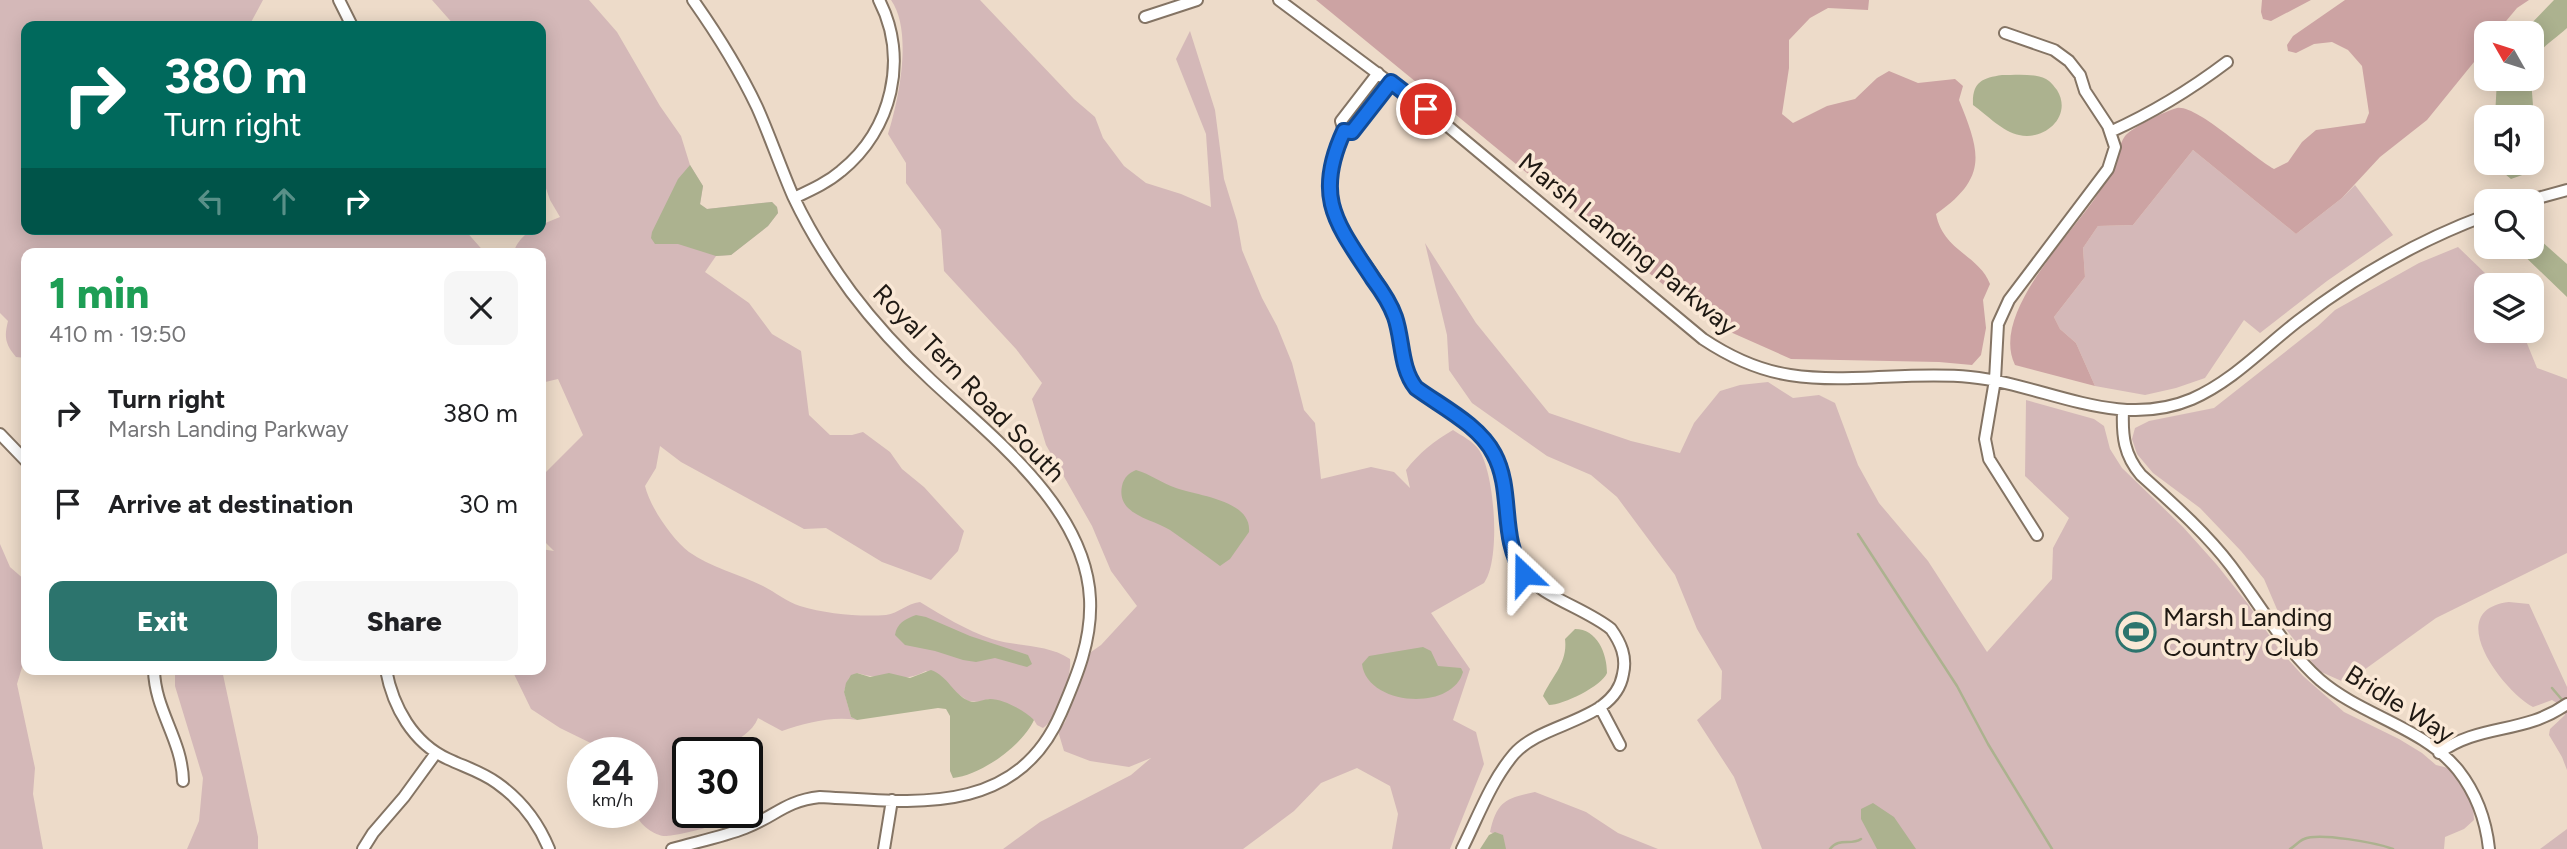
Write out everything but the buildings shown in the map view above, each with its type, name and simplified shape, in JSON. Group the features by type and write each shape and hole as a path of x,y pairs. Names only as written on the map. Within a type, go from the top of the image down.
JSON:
{"street":[{"path":"339,0 350,21"},
{"name":"Royal Tern Road South","path":"672,849 745,828 790,803 804,799 820,797 937,801 975,792 1005,778 1032,757 1058,721 1080,668 1089,622 1088,582 1075,541 1065,523 1034,480 1001,443 925,374 878,326 829,260 794,198 756,105 724,45 693,0"},
{"path":"794,198 818,187 843,170 870,140 881,121 891,92 894,59 888,22 879,0"},
{"path":"1145,17 1197,0"},
{"name":"Marsh Landing Parkway","path":"1279,0 1391,82 1524,188 1703,339 1733,357 1766,370 1800,376 1942,375 1995,380 2099,408 2123,411 2166,407 2205,393 2243,368 2322,303 2362,277 2438,236 2474,221"},
{"path":"2005,33 2054,50 2068,61 2080,75 2085,91 2110,132 2115,147 2108,169 2009,300 1998,324 1995,380 1985,439 1986,449 1989,459 2037,536"},
{"path":"2110,132 2149,114 2195,86 2227,62"},
{"path":"1378,73 1341,121 1344,131 1331,165 1329,180 1332,209 1345,235 1388,302 1395,318 1409,380 1416,388 1475,430 1494,453 1503,485 1510,545 1518,565 1524,574 1541,588 1611,629 1622,646 1625,666 1623,678 1613,697 1601,707 1531,741 1514,755 1488,797 1462,849"},
{"path":"1344,131 1352,132 1391,82"},
{"path":"1355,102 1368,111"},
{"path":"2544,196 2567,190"},
{"name":"Bridle Way","path":"2123,411 2123,443 2133,467 2212,544 2304,664 2350,702 2439,752 2457,769 2473,792 2486,828 2489,849"},
{"path":"0,434 21,456"},
{"path":"155,675 159,701 180,751 183,781"},
{"path":"387,675 390,691 402,717 425,745 476,771 512,794 535,820 549,849"},
{"path":"2439,752 2465,737 2529,724 2564,706"},
{"path":"1601,707 1620,745"},
{"path":"363,849 436,752"},
{"path":"884,849 892,800"}],"shaded area":[{"path":"0,0 263,0 252,21 21,21 21,235 469,235 481,248 21,248 21,358 16,357 6,340 8,321 0,313"},
{"path":"432,0 589,0 617,32 660,106 681,136 690,165 703,186 700,205 707,209 772,202 777,207 778,213 768,226 731,255 716,256 705,272 749,303 772,334 801,351 809,415 830,435 863,432 890,452 902,469 924,487 964,531 958,551 931,580 882,562 826,528 804,529 681,462 660,446 656,468 645,486 662,522 689,552 697,557 763,586 800,606 832,613 876,616 891,614 920,602 964,627 992,639 1061,654 1070,659 1066,686 1059,707 1043,728 1034,720 989,699 968,701 926,671 910,677 892,678 857,673 849,678 844,691 851,717 857,720 828,720 782,731 758,718 741,737 672,737 672,828 703,828 663,836 647,828 658,828 658,737 578,737 531,709 514,675 546,675 546,550 554,551 546,543 546,472 583,435 558,379 546,382 546,248 516,248 525,235 546,235 546,223 560,217 546,188 546,21 451,21"},
{"path":"891,0 980,0 1074,99 1095,117 1103,138 1124,166 1146,183 1211,207 1206,134 1176,59 1190,31 1215,110 1224,179 1237,221 1242,250 1292,363 1304,410 1315,423 1321,479 1371,467 1394,472 1410,488 1406,470 1427,448 1453,430 1471,441 1479,450 1489,478 1494,517 1493,556 1489,572 1484,583 1431,613 1470,669 1453,720 1476,732 1484,764 1450,849 1392,849 1398,814 1390,786 1357,768 1321,783 1294,811 1243,849 1003,849 1040,822 1131,775 1151,758 1129,767 1090,761 1064,751 1058,731 1065,722 1091,652 1101,645 1137,606 1111,571 1092,526 1046,445 1032,399 1042,383 1016,349 944,271 941,230 906,183 906,163 888,134 900,84 903,47 898,13"},
{"path":"1316,0 1869,0 1868,10 1828,8 1810,18 1789,40 1789,68 1782,114 1793,123 1827,106 1855,99 1877,78 1889,71 1918,83 1955,79 1963,86 1959,100 1972,135 1975,163 1965,188 1936,214 1946,236 1978,266 1990,284 1983,300 1986,328 1981,355 1972,365 1791,359 1710,323"},
{"path":"2262,0 2311,0 2271,21 2263,19"},
{"path":"2345,0 2529,0 2517,8 2506,21 2474,21 2474,62 2427,120 2380,157 2342,198 2296,234 2193,150 2133,225 2098,226 2083,248 2085,277 2054,317 2060,329 2076,343 2095,386 2015,365 2010,344 2014,321 2024,297 2105,184 2123,139 2135,128 2177,108 2186,109 2210,122 2274,169 2288,162 2302,142 2316,130 2365,123 2369,113 2362,66 2348,50 2332,42 2314,44 2296,53 2288,51 2287,45 2293,36"},
{"path":"2554,0 2567,0 2567,28 2544,47 2544,21 2534,21"},
{"path":"2002,75 2036,76 2050,82 2061,100 2059,117 2054,125 2038,134 2019,135 2001,127 1973,105 1976,86 1984,80"},
{"path":"2496,91 2532,91 2533,105 2496,105"},
{"path":"2193,150 2296,234 2355,185 2393,235 2327,281 2260,333 2244,320 2205,378 2145,395 2095,386 2076,343 2060,329 2054,317 2085,277 2083,248 2098,226 2133,225"},
{"path":"690,165 703,186 700,204 707,209 772,202 778,213 768,226 731,255 716,256 678,244 655,244 651,238 652,232 678,179"},
{"path":"2506,175 2522,175 2511,179"},
{"path":"1425,243 1476,323 1549,413 1631,441 1680,453 1694,423 1720,391 1740,385 1768,382 1793,398 1819,395 1835,403 1858,465 1879,503 1928,561 1987,652 2052,579 2053,548 2069,518 2025,476 2026,400 2094,419 2104,426 2110,449 2122,468 2183,527 2217,565 2278,648 2303,676 2344,712 2399,739 2436,765 2448,768 2466,790 2473,806 2474,820 2464,829 2445,837 2444,849 1762,849 1734,777 1697,720 1721,699 1722,671 1697,629 1675,575 1617,497 1591,475 1547,456 1472,403 1449,370 1447,335"},
{"path":"2544,244 2567,264 2567,297 2544,273 2527,259 2544,259"},
{"path":"2458,247 2485,273 2474,273 2474,343 2527,343 2537,368 2567,379 2567,553 2436,618 2346,683 2319,671 2285,628 2264,579 2200,508 2153,473 2137,454 2132,439 2135,428 2149,421 2214,408 2335,310 2419,263"},
{"path":"1136,470 1176,488 1222,501 1242,513 1248,521 1249,532 1230,559 1220,566 1170,530 1130,510 1122,496 1122,486 1127,476"},
{"path":"0,544 10,567 21,577 21,671 17,684 35,768 33,794 43,849 0,849"},
{"path":"2509,602 2529,604 2567,687 2567,770 2549,735 2550,729 2565,715 2560,705 2552,700 2533,707 2507,685 2484,652 2479,635 2480,620 2489,608"},
{"path":"916,615 1028,655 1032,664 1027,667 995,658 976,662 905,645 895,635 896,631 902,622"},
{"path":"1575,629 1583,630 1595,638 1603,650 1607,673 1598,683 1581,694 1549,705 1543,696 1562,662 1565,639"},
{"path":"1423,647 1431,651 1438,666 1461,668 1463,672 1456,685 1443,694 1410,699 1393,696 1378,689 1367,678 1362,664 1369,656"},
{"path":"931,670 942,676 969,701 1002,701 1020,709 1034,720 1020,740 1000,758 976,771 953,778 950,771 950,716 946,709 857,720 851,717 844,692 851,675 857,673 870,677 889,673 910,678"},
{"path":"175,675 223,675 258,837 258,849 187,849 199,821 203,778 175,686"},
{"path":"1535,792 1586,812 1618,833 1658,849 1503,849 1501,837 1490,832 1496,814 1510,799"},
{"path":"1873,803 1894,817 1916,849 1877,849 1861,819 1861,809"},
{"path":"2567,829 2567,849 2540,849"},
{"path":"1495,832 1503,835 1506,849 1480,849 1489,835"}],"waterway":[{"path":"1858,534 1957,686 1988,744 2052,849"},
{"path":"2552,688 2564,702"},
{"path":"2290,849 2311,837 2362,841 2393,849"},
{"path":"1830,849 1837,843 1861,839"}],"place":[{"name":"Marsh Landing Country Club","path":"2136,632"}],"route":[{"path":"1426,109 1391,82 1352,132 1344,131 1331,165 1329,180 1332,209 1345,235 1388,302 1395,318 1409,380 1416,388 1475,430 1494,453 1503,485 1510,545 1524,574"}]}
